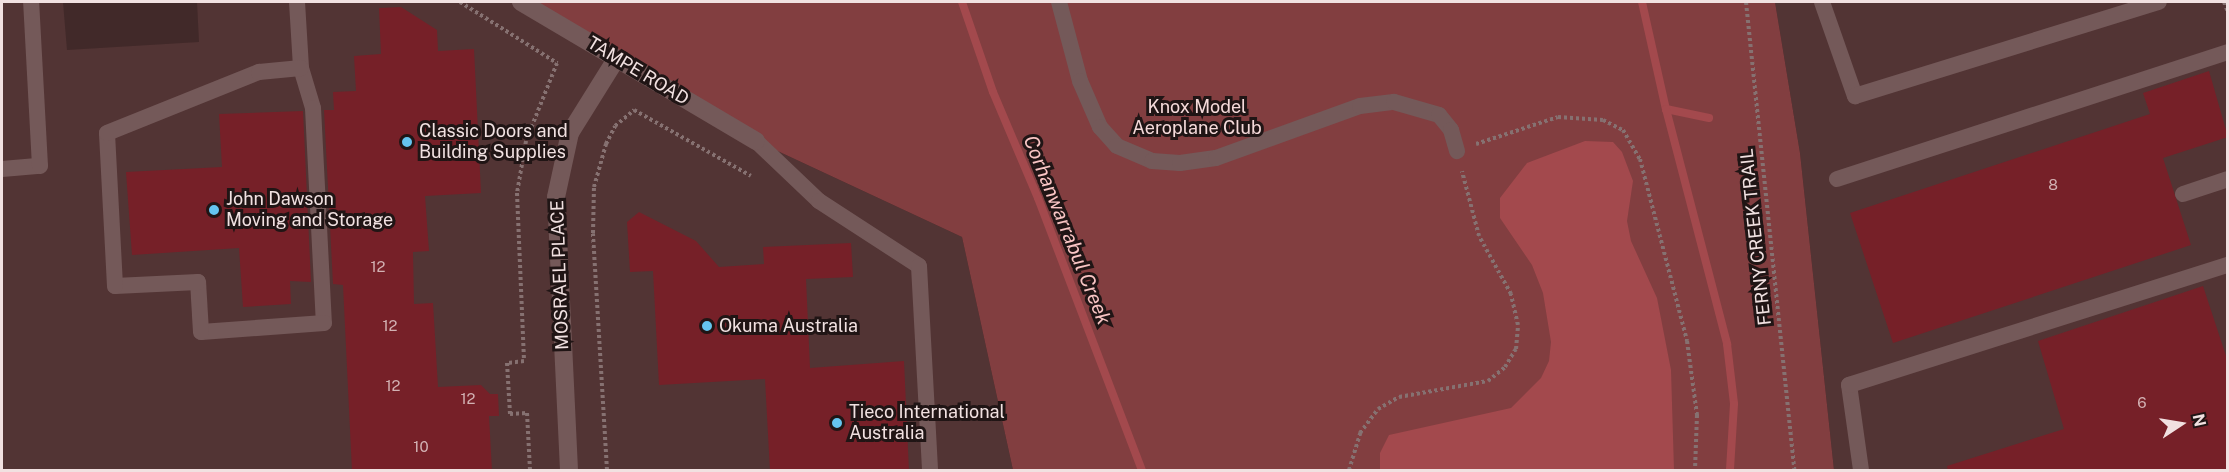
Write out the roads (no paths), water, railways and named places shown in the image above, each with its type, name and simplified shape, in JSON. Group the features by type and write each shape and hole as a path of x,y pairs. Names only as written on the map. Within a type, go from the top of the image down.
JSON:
{"street":[{"name":"TAMPE ROAD","path":"521,2 756,141"},
{"name":"MOSRAEL PLACE","path":"569,471 556,197 570,132 616,58"}],"lane":[{"path":"2,169 39,166 31,2"},
{"path":"297,2 301,68 314,108 324,324 201,332 198,282 115,286 107,133 259,72 301,68"},
{"path":"1059,2 1080,81 1100,127 1117,146 1152,161 1180,162 1215,158 1360,106 1394,102 1439,115 1451,130 1457,151"},
{"path":"1822,2 1855,96 2159,2"},
{"path":"1837,179 2228,52"},
{"path":"756,141 819,201 919,266 930,471"},
{"path":"2182,194 2228,179"},
{"path":"1861,471 1849,385 2228,264"}],"waterway":[{"name":"Corhanwarrabul Creek","path":"962,2 993,92 1038,198 1142,470"},
{"path":"1642,2 1666,109 1709,118"},
{"path":"1666,109 1727,344 1734,404 1730,470"}],"place":[{"name":"Classic Doors and Building Supplies","path":"407,142"},
{"name":"John Dawson Moving and Storage","path":"214,210"},
{"name":"Okuma Australia","path":"707,326"},
{"name":"Tieco International Australia","path":"837,423"}],"park label":[{"name":"Knox Model Aeroplane Club","path":"1197,118"}]}
